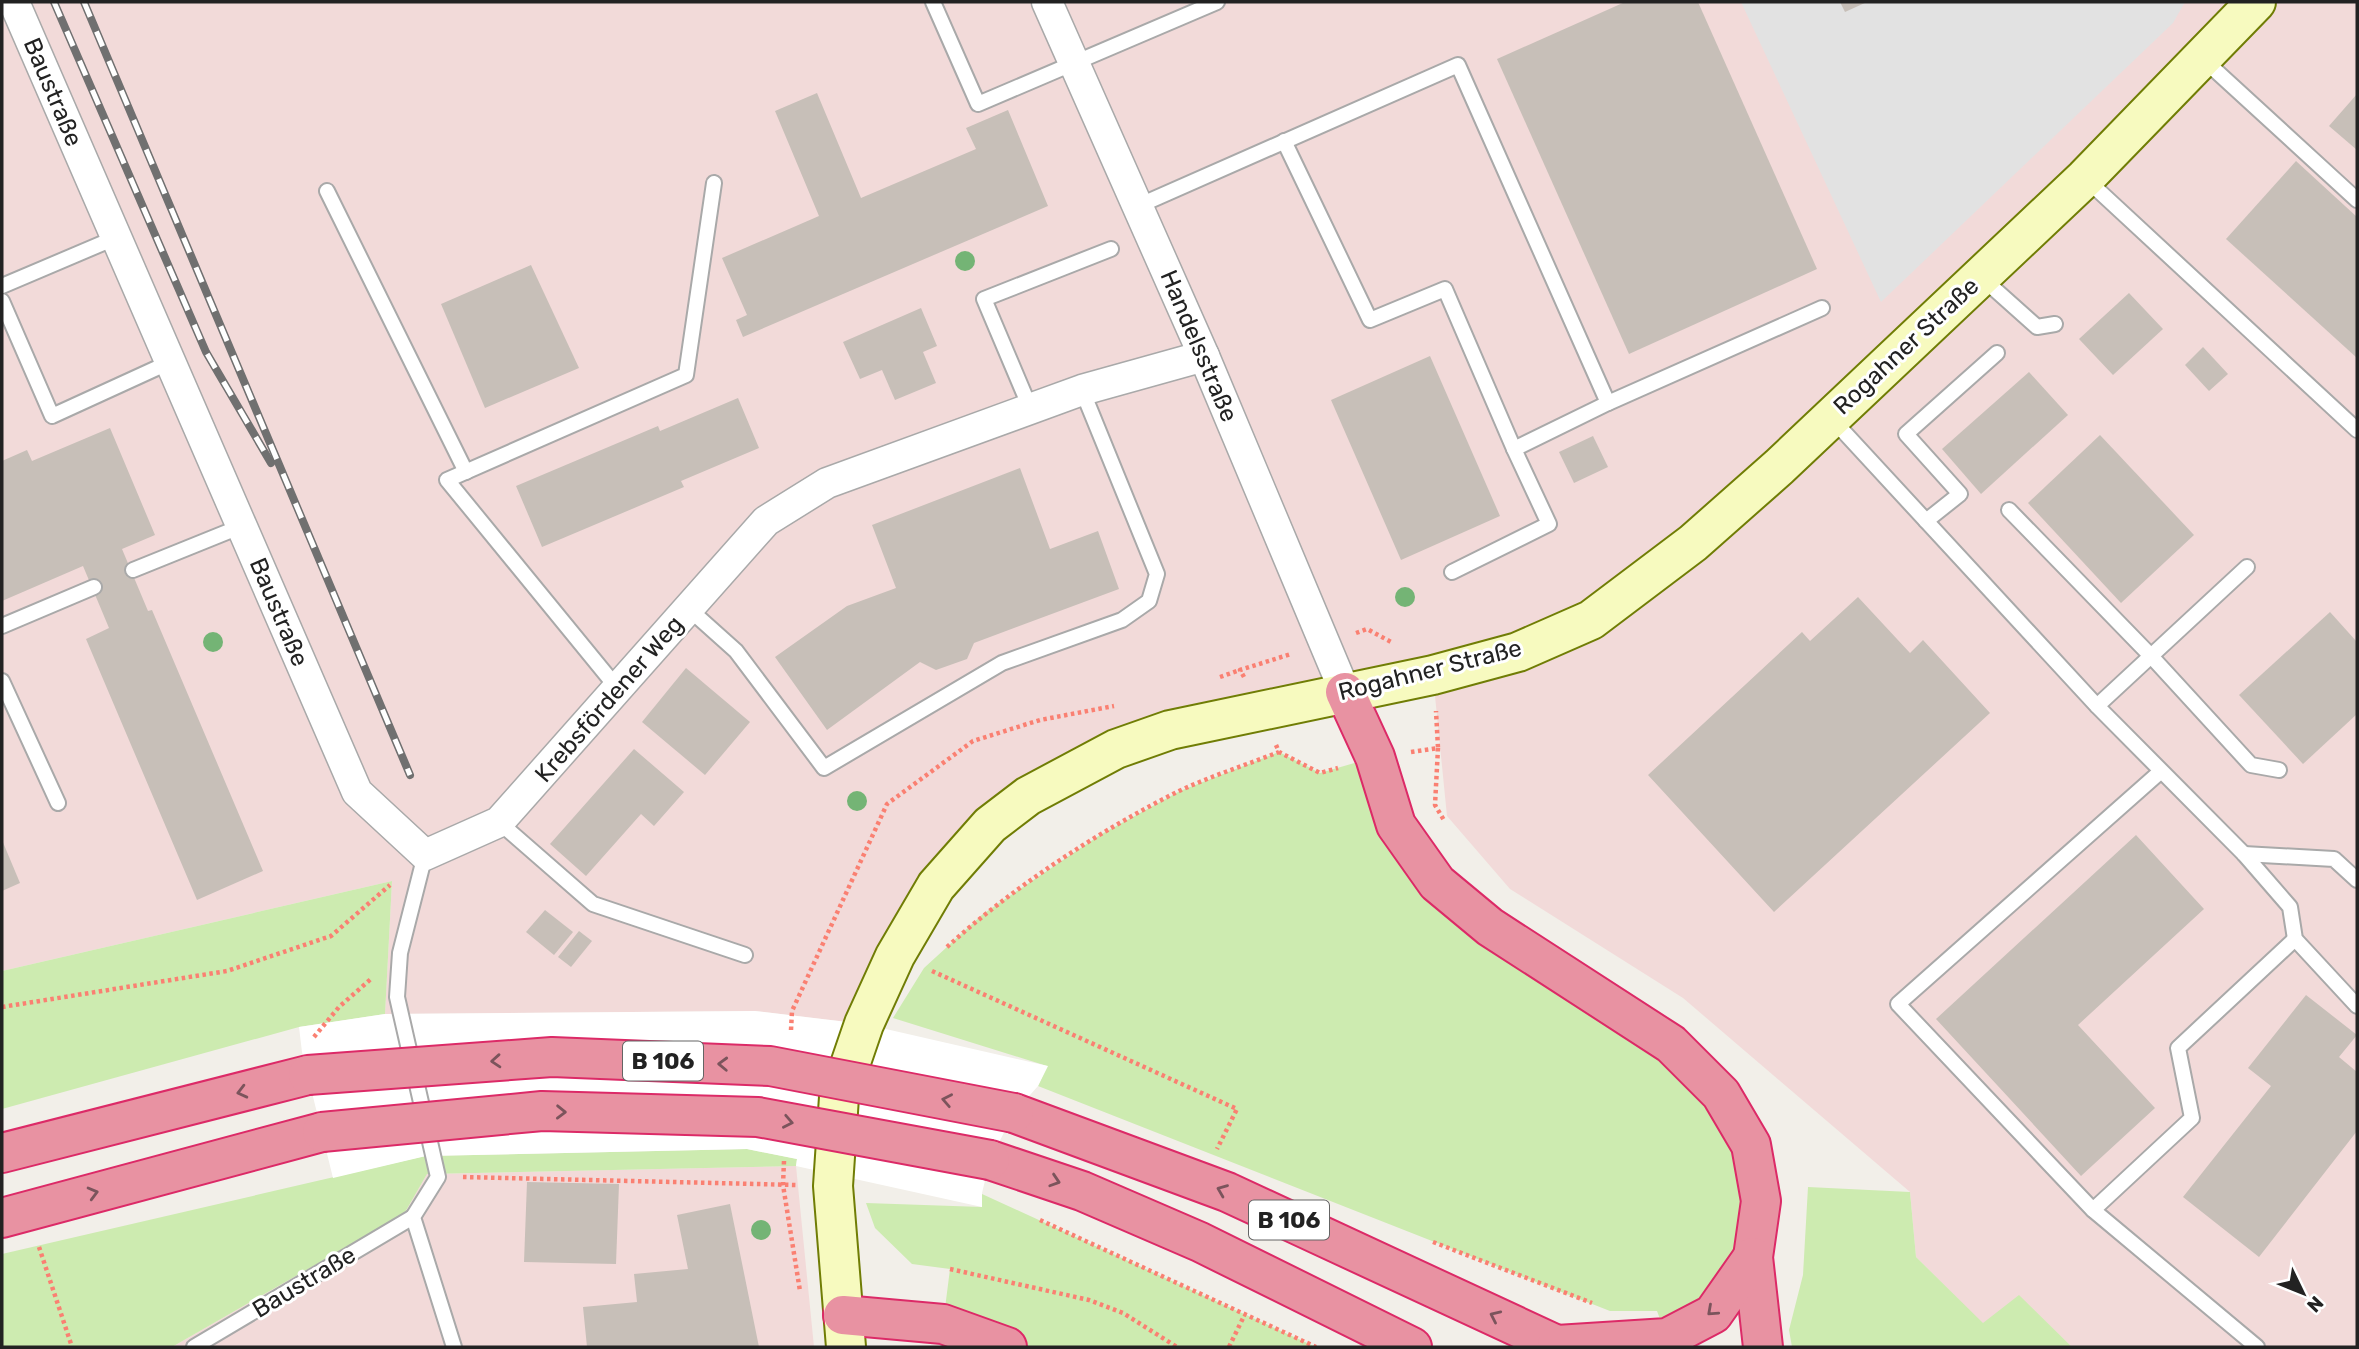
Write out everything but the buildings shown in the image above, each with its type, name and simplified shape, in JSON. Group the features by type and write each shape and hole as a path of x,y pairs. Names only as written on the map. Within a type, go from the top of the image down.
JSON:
{"highway":[{"path":"1345,692 1375,757 1396,825 1437,883 1489,927 1671,1044 1721,1094 1751,1144 1761,1201 1753,1257 1763,1347"},
{"name":"B 106","path":"4,1152 309,1059 552,1057 770,1066 1014,1113 1227,1192 1559,1346"},
{"name":"B 106","path":"21,1221 322,1132 542,1111 758,1116 990,1160 1082,1191 1200,1242 1412,1347"},
{"path":"1200,1242 1242,1285 1373,1347"},
{"path":"1559,1346 1667,1338 1713,1314 1753,1257"},
{"path":"845,1331 943,1324 1007,1347"}],"street":[{"name":"Baustraße","path":"14,2 357,792 425,855"},
{"name":"Handelsstraße","path":"1047,2 1204,356 1345,692"},
{"name":"Rogahner Straße","path":"845,1331 833,1186 839,1097 864,1024 895,956 936,886 990,825 1028,796 1116,749 1170,730 1433,675 1518,652 1591,620 1693,543 1830,417 2085,178 2256,2"},
{"name":"Krebsfördener Weg","path":"425,855 499,822 766,521 827,483 1082,390 1204,356"}],"lane":[{"path":"933,2 978,104 1217,2"},
{"path":"2203,58 2357,200"},
{"path":"1139,206 1458,65 1608,403"},
{"path":"1284,141 1370,320 1445,289 1549,524 1452,572"},
{"path":"2085,178 2184,273 2357,430"},
{"path":"618,689 447,480 686,375 714,183"},
{"path":"327,191 466,472"},
{"path":"2,286 115,237"},
{"path":"1031,410 984,299 1111,249"},
{"path":"1980,276 2037,327 2055,324"},
{"path":"2,301 52,416 170,362"},
{"path":"1514,449 1608,403 1822,308"},
{"path":"1926,521 1960,494 1906,434 1997,353"},
{"path":"688,608 736,651 824,768 1002,663 1122,620 1149,601 1157,574 1082,390"},
{"path":"1830,417 2160,772 2244,854 2290,908 2295,939 2357,1006"},
{"path":"2009,510 2151,656 2251,765 2279,770"},
{"path":"133,570 242,526"},
{"path":"2098,706 2247,567"},
{"path":"2,626 94,587"},
{"path":"2,681 58,803"},
{"path":"2160,772 1898,1003 2093,1210 2257,1347"},
{"path":"499,822 593,904 745,955"},
{"path":"2244,854 2334,859 2357,880"},
{"path":"425,855 400,953 397,997 438,1177"},
{"path":"2093,1210 2192,1118 2178,1048 2295,939"},
{"name":"Baustraße","path":"194,1347 413,1217 438,1177"},
{"path":"413,1217 454,1347"}],"path":[{"path":"943,950 983,914 1100,835 1180,791 1279,752"},
{"path":"2,1007 227,971 331,936 425,855"},
{"path":"309,1059 340,1007 400,953"},
{"path":"895,956 1237,1109 1213,1156"},
{"path":"438,1177 833,1186"},
{"path":"1032,1217 1317,1347"},
{"path":"21,1221 72,1347"},
{"path":"950,1269 1088,1300 1123,1312 1177,1347"},
{"path":"1229,1347 1244,1316"}],"shaded area":[{"path":"2,2 2357,2 2357,1347 2072,1347 2019,1296 1983,1324 1916,1257 1910,1192 1683,998 1510,889 1447,816 1433,676 1170,730 990,825 864,1024 755,1011 385,1014 392,881 2,971"},
{"path":"1741,2 2185,2 2173,23 1881,302"},
{"path":"796,1166 814,1347 172,1347 404,1214 427,1174"}],"green space":[{"path":"1279,752 1320,773 1375,757 1437,883 1671,1044 1751,1145 1753,1257 1667,1338 1657,1311 1610,1311 1038,1086 1047,1066 893,1018 924,968 983,914 1100,835 1180,791"},
{"path":"392,881 385,1014 299,1027 2,1109 2,971"},
{"path":"747,1149 797,1159 796,1166 427,1174 404,1214 172,1347 2,1347 2,1254 425,1156"},
{"path":"1808,1187 1910,1192 1916,1257 1983,1323 2019,1295 2072,1347 1792,1347 1789,1330 1803,1275"},
{"path":"982,1194 1316,1347 1007,1347 943,1324 950,1269 912,1264 875,1228 866,1203 982,1207"}],"pier":[{"path":"755,1011 864,1024 1048,1066 1038,1086 1014,1113 990,1160 982,1193 982,1207 796,1166 797,1159 747,1149 426,1156 333,1178 302,1052 299,1027 385,1014"}],"railway":[{"path":"54,2 206,352 271,463"},
{"path":"84,2 410,775"}]}
